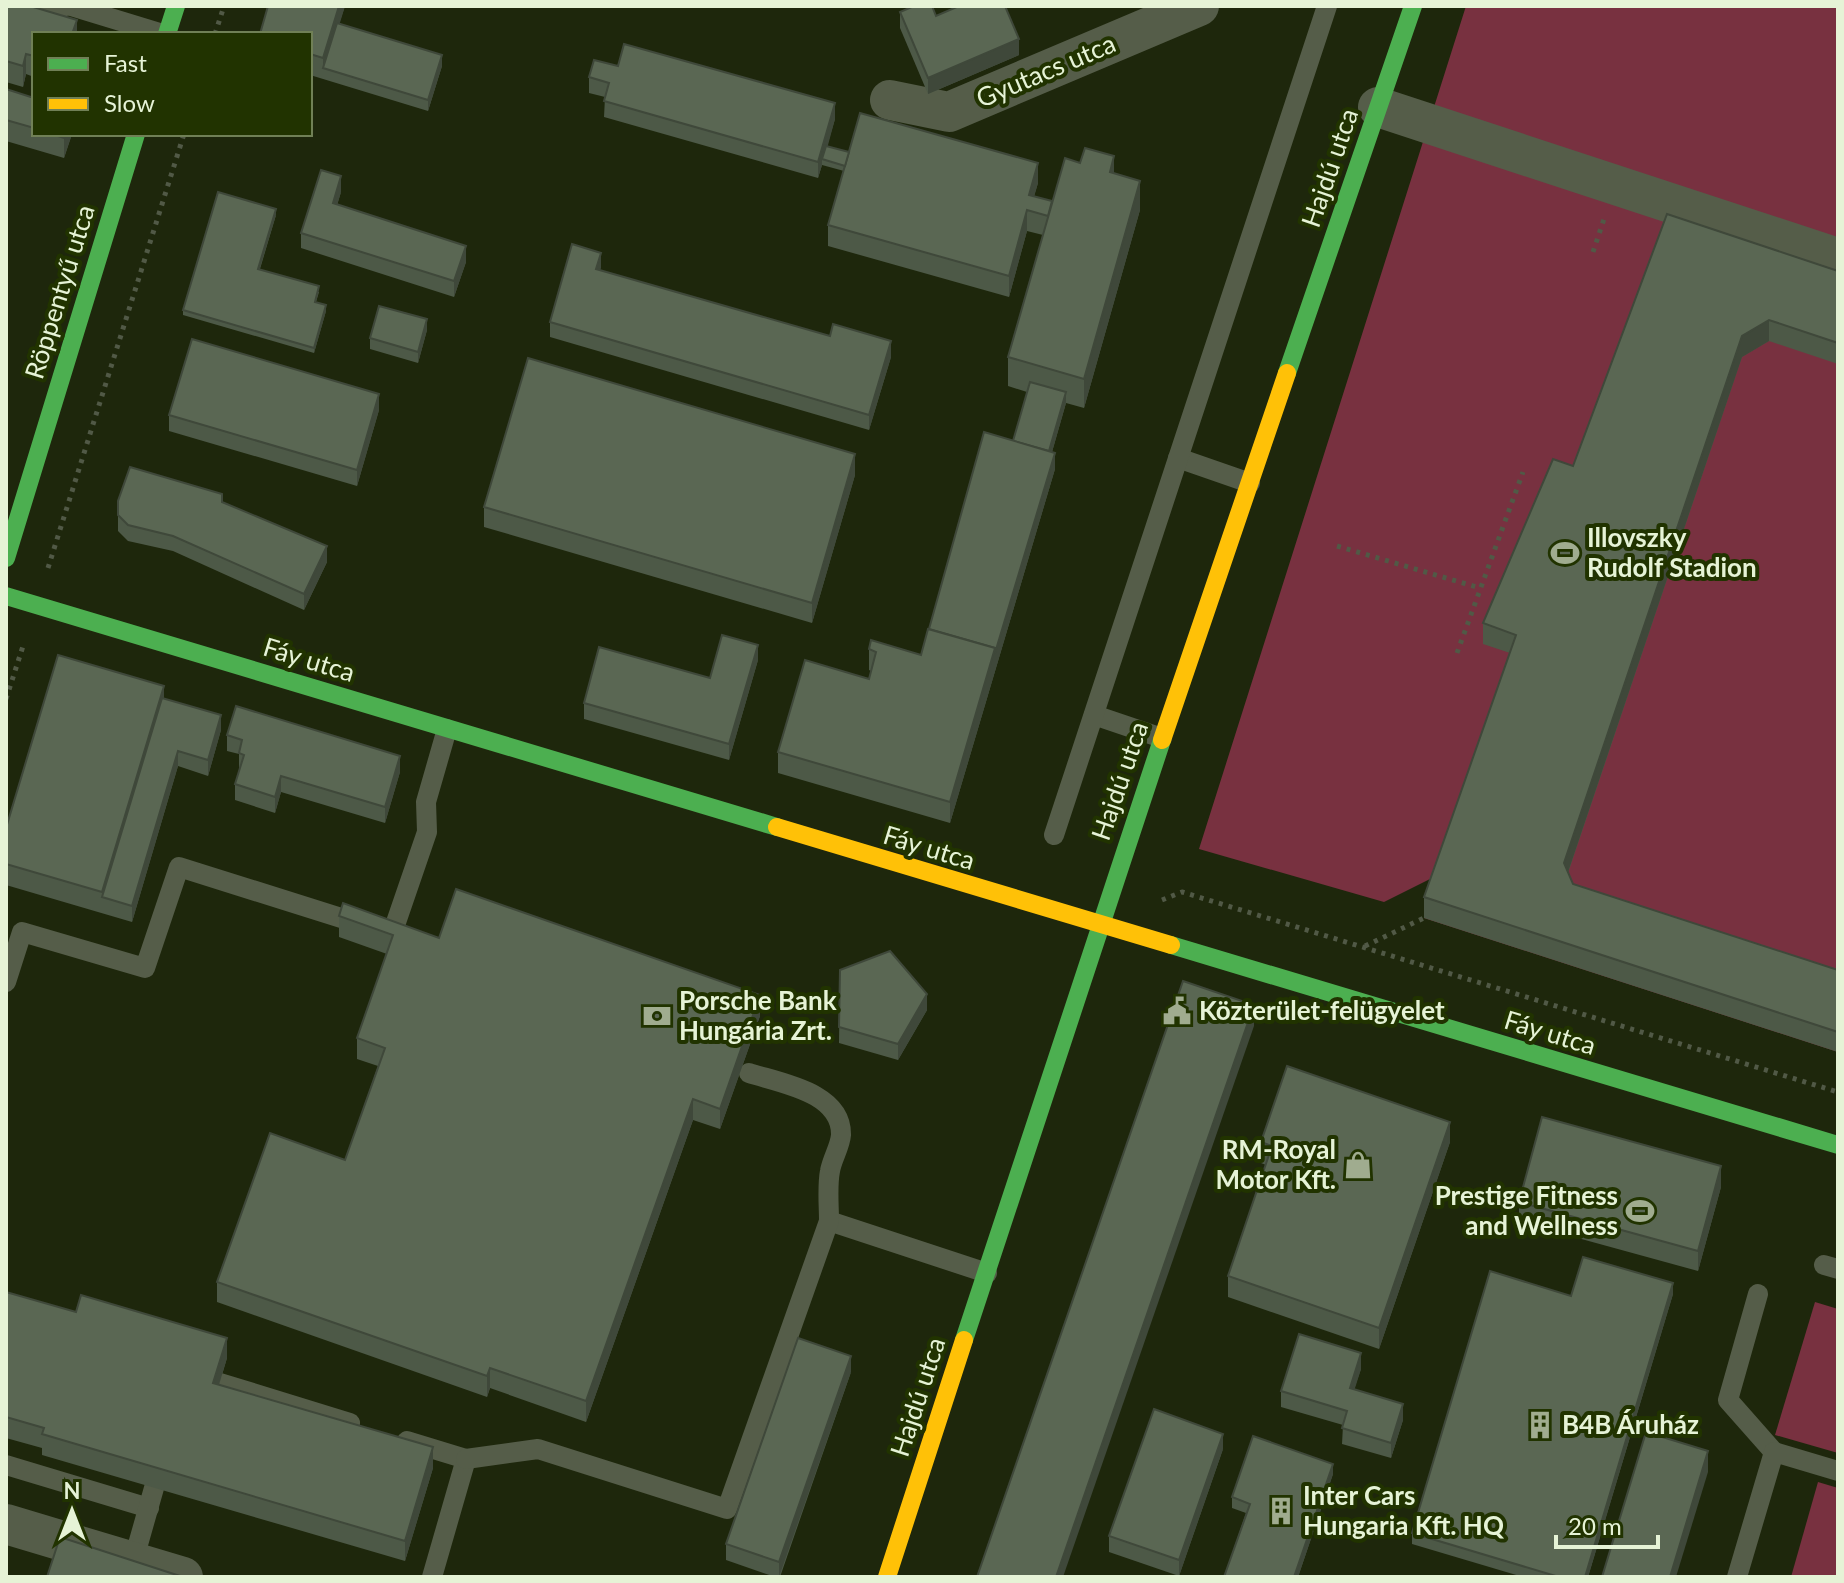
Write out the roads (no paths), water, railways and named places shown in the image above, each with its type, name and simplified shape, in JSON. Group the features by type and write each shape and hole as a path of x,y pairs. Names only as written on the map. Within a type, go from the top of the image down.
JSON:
{"street":[{"path":"166,32 176,6"},
{"name":"Gyutacs utca","path":"890,100 949,112 1199,6"},
{"name":"Hajdú utca","path":"887,1577 1098,926 1413,6"},
{"path":"1378,107 1838,258"},
{"name":"Röppentyű utca","path":"6,558 135,136"},
{"name":"Fáy utca","path":"6,596 1098,926 1838,1145"},
{"path":"6,1524 183,1577"}],"lane":[{"path":"6,9 22,14 69,6 158,32"},
{"path":"1054,835 1327,6"},
{"path":"1178,458 1250,483"},
{"path":"1094,715 1162,738"},
{"path":"6,982 22,932 145,968 179,867 392,934 427,832 427,793 447,729"},
{"path":"394,1437 466,1459 538,1449 727,1509 829,1221 830,1170 841,1136 838,1119 829,1105 814,1095 749,1073"},
{"path":"829,1221 987,1273"},
{"path":"1758,1294 1728,1400 1774,1452 1838,1471"},
{"path":"220,1383 365,1428"},
{"path":"1737,1577 1774,1452"},
{"path":"432,1577 466,1459"},
{"path":"6,1465 151,1498 133,1562"}],"place":[{"name":"Illovszky Rudolf Stadion","path":"1565,553"},
{"name":"Közterület-felügyelet","path":"1177,1011"},
{"name":"Porsche Bank Hungária Zrt.","path":"657,1016"},
{"name":"RM-Royal Motor Kft.","path":"1358,1165"},
{"name":"Prestige Fitness and Wellness","path":"1640,1211"},
{"name":"B4B Áruház","path":"1540,1425"},
{"name":"Inter Cars Hungaria Kft. HQ","path":"1281,1511"}]}
